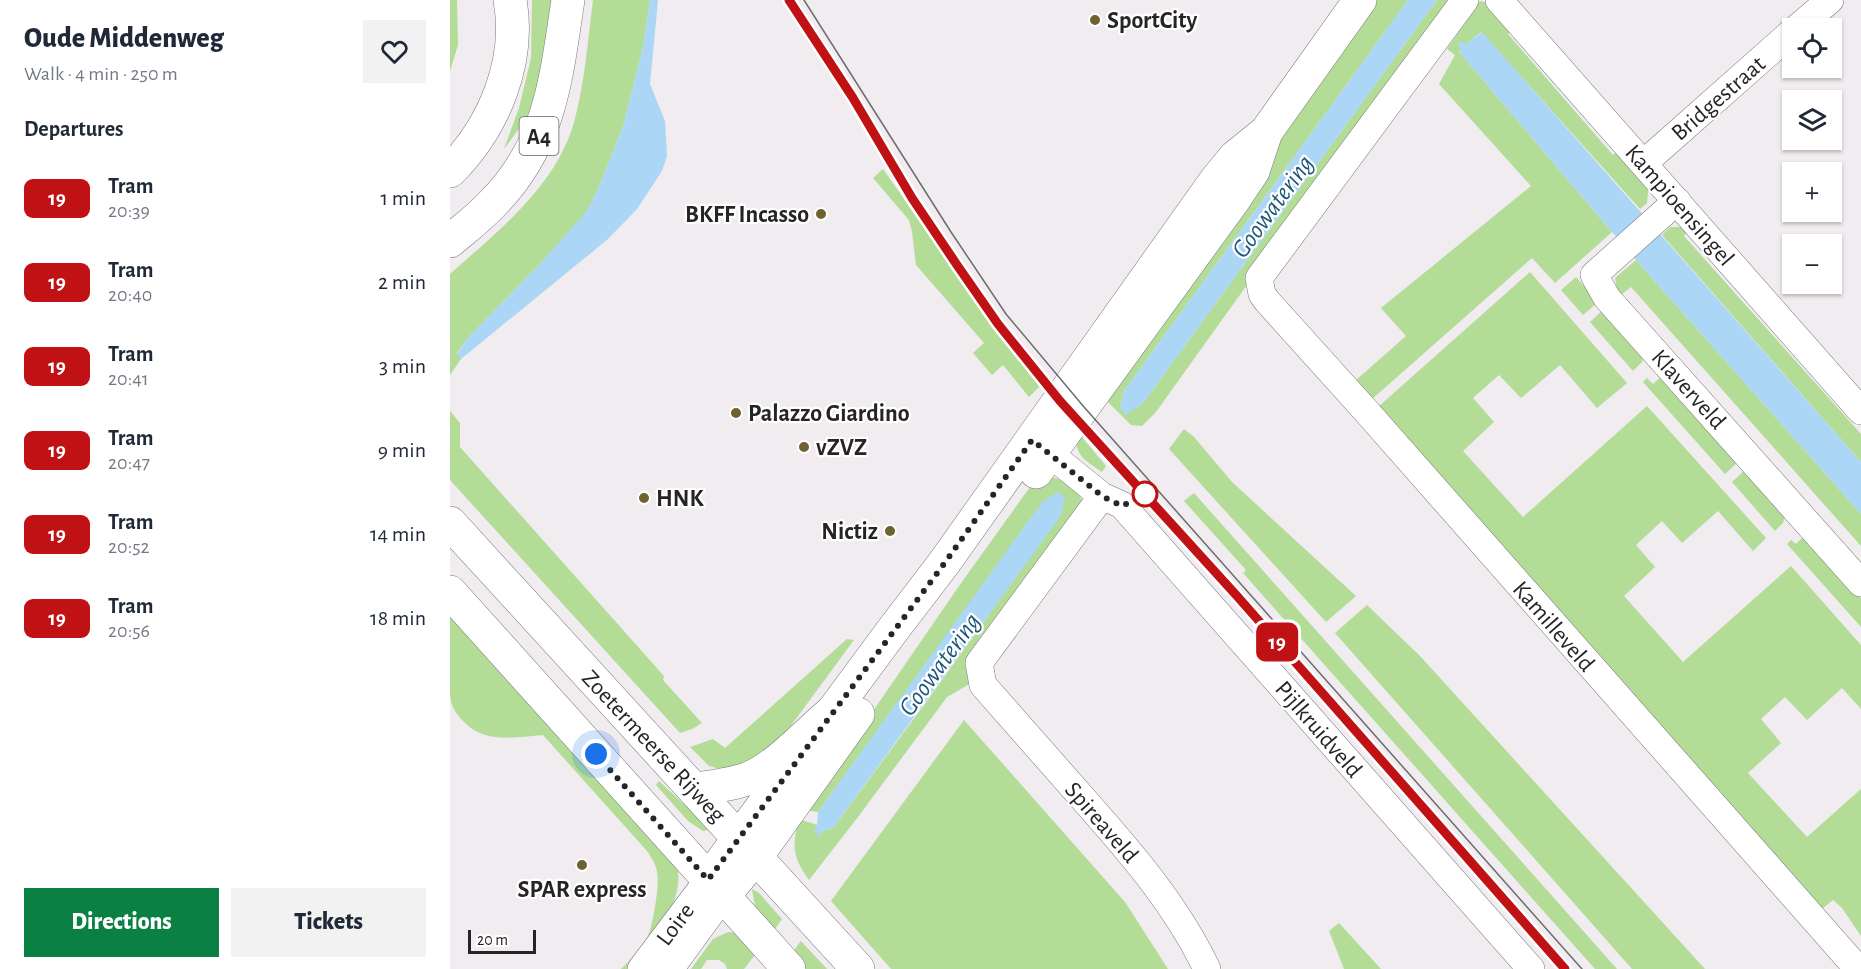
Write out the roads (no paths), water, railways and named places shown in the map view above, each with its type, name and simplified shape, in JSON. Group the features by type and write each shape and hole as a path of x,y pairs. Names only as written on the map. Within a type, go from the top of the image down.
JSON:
{"main road":[{"name":"A4","path":"450,171 478,138 494,111 507,74 514,20 510,0"},
{"name":"A4","path":"450,241 493,204 529,156 543,126 553,96 568,0"},
{"path":"748,848 832,712 944,564 1041,447 1233,201 1253,171 1266,132 1360,0"},
{"path":"716,888 924,621 1041,447"},
{"name":"Zoetermeerse Rijweg","path":"450,523 858,969"},
{"name":"Zoetermeerse Rijweg","path":"450,592 789,969"},
{"path":"694,789 745,780 762,772 832,712"}],"street":[{"name":"Kamilleveld","path":"1465,0 1259,278 1262,294 1858,969"},
{"name":"Kampioensingel","path":"1499,0 1644,163 1668,209 1861,411"},
{"path":"1809,18 1830,0"},
{"name":"Bridgestraat","path":"1644,163 1782,41"},
{"name":"Klaverveld","path":"1668,209 1594,275 1607,298 1861,583"},
{"name":"Pijlkruidveld","path":"1041,447 1102,496 1122,506 1531,969"},
{"name":"Spireaveld","path":"1102,496 979,663 983,685 1117,837 1157,887 1193,939 1207,969"},
{"name":"Loire","path":"641,969 716,888"},
{"name":"Loire","path":"669,969 716,888"}],"water":[{"path":"650,0 658,0 650,84 665,121 667,156 662,171 637,209 608,239 461,359 457,354 468,338 539,265 586,212 598,189 623,127 643,47"},
{"name":"Goowatering","path":"1408,0 1437,0 1143,403 1126,415 1120,408 1124,391"},
{"path":"1482,32 1861,462 1861,514 1636,260 1459,52 1461,50 1458,44 1461,41 1466,44"},
{"name":"Goowatering","path":"1058,492 1065,497 1061,514 1055,524 833,828 823,831 819,836 814,832 818,812 1043,501"}],"tram line":[{"path":"789,0 853,98 912,198 998,324 1060,401 1224,582 1565,969"},
{"name":"19","path":"789,0 853,98 912,198 998,324 1075,419 1237,596 1565,969"},
{"path":"804,0 951,232 1006,314 1084,407 1582,969"}],"place":[{"name":"SportCity","path":"1095,20"},
{"name":"BKFF Incasso","path":"821,214"},
{"name":"Palazzo Giardino","path":"736,413"},
{"name":"vZVZ","path":"804,447"},
{"name":"HNK","path":"644,498"},
{"name":"Nictiz","path":"890,531"},
{"name":"SPAR express","path":"582,865"}]}
